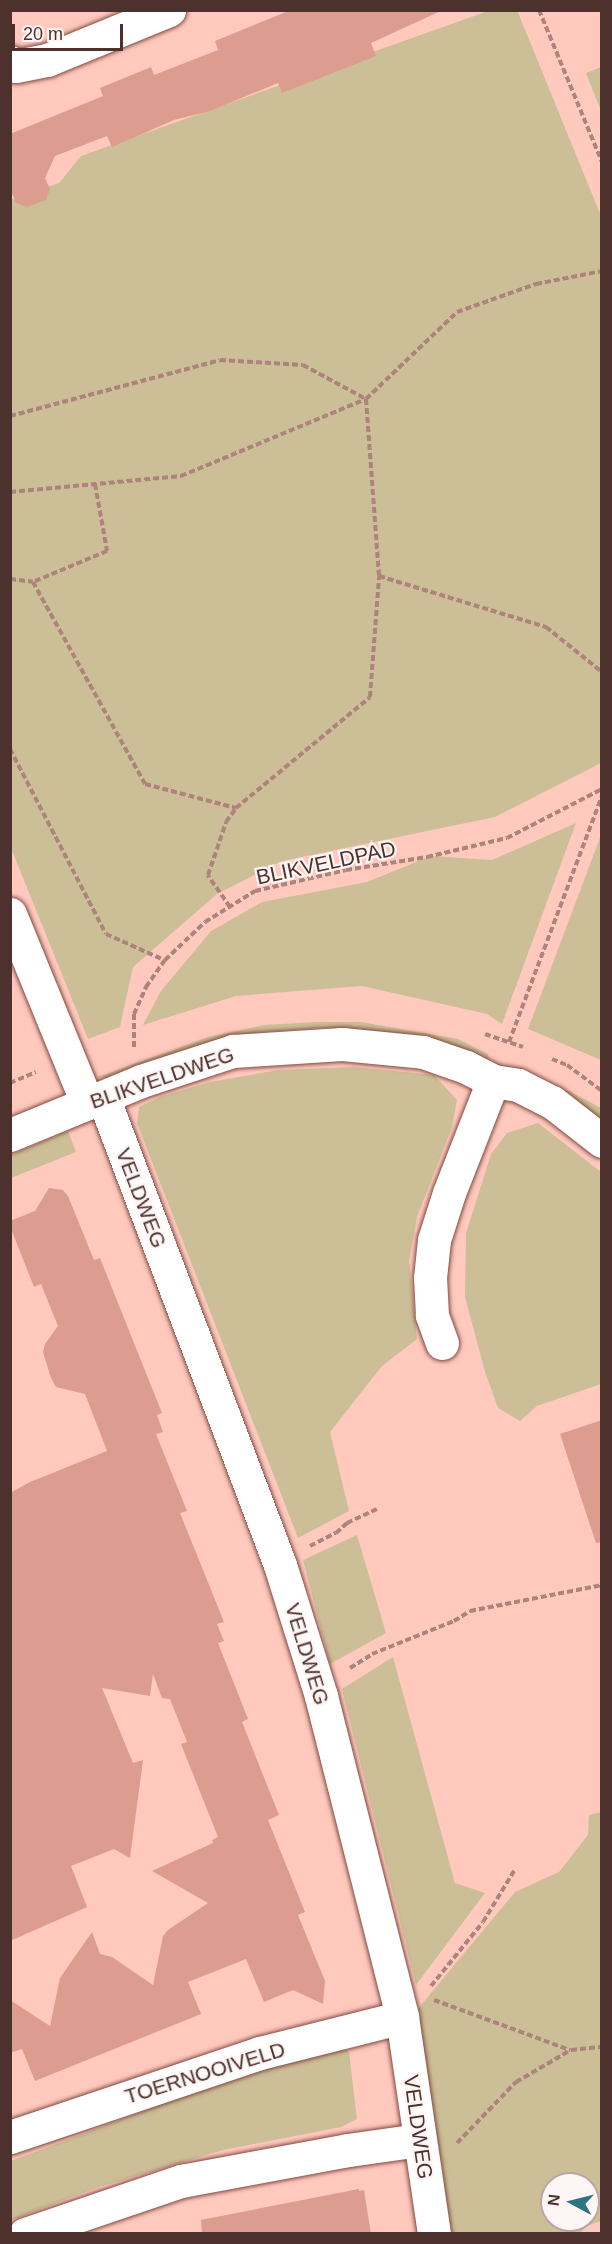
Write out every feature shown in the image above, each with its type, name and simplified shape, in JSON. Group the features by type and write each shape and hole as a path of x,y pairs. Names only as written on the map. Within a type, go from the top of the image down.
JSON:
{"street":[{"path":"10,62 16,66 46,60 169,10"},
{"name":"VELDWEG","path":"10,914 95,1100 280,1565 321,1696 407,2005 420,2149 434,2234"},
{"name":"BLIKVELDWEG","path":"10,1135 141,1081 233,1051 342,1044 423,1052 466,1067 493,1081 518,1085 552,1102 602,1141"},
{"path":"442,1343 432,1315 430,1278 434,1240 449,1193 493,1081"},
{"name":"TOERNOOIVELD","path":"10,2137 407,2005"},
{"path":"26,2234 181,2181 348,2150 420,2149"}],"path":[{"path":"539,10 602,162"},
{"path":"10,492 180,476 366,399 458,312 536,284 602,271"},
{"path":"10,416 220,360 303,365 366,399"},
{"path":"230,907 208,875 226,822 236,808 370,697 380,576 366,399"},
{"path":"10,579 33,582 107,551 95,484"},
{"path":"380,576 546,627 602,672"},
{"path":"33,582 145,784 236,808"},
{"path":"10,749 106,934 165,960"},
{"name":"BLIKVELDPAD","path":"134,1051 134,1014 146,987 165,960 205,922 255,891 346,870 427,857 507,838 602,789"},
{"path":"493,1081 602,796"},
{"path":"10,1083 39,1070"},
{"path":"321,1696 340,1674 372,1654 454,1621 471,1611 602,1585"},
{"path":"514,1871 483,1922 407,2005 571,2050 602,2047"},
{"path":"420,2149 453,2147 516,2082 571,2050"}],"shaded area":[{"path":"517,10 601,216 601,763 495,817 282,861 217,894 133,967 120,1027 88,1039 11,848 10,200 59,183 81,156 488,11"},
{"path":"601,67 601,111 586,73"},
{"path":"576,823 502,1024 487,1014 362,986 236,996 143,1025 161,991 211,931 262,902 367,882 431,856 492,860"},
{"path":"601,835 601,1060 528,1029"},
{"path":"361,1022 458,1039 488,1054 489,1062 404,1038 323,1028 262,1032 193,1048 110,1078 98,1077 208,1037 264,1025"},
{"path":"354,1067 434,1075 457,1100 452,1127 417,1217 409,1261 417,1339 382,1366 330,1432 349,1511 298,1538 137,1123 139,1107 160,1097 210,1082 278,1070"},
{"path":"567,1090 601,1108 601,1128 560,1097"},
{"path":"538,1123 601,1172 601,1384 537,1406 520,1421 498,1408 485,1372 465,1297 466,1233 491,1154 507,1133"},
{"path":"68,1131 76,1152 11,1178 11,1155"},
{"path":"357,1535 386,1633 330,1664 303,1560"},
{"path":"393,1657 455,1883 485,1893 416,1985 342,1689"},
{"path":"601,1812 601,2221 600,2172 540,2172 540,2232 580,2233 444,2233 416,2011 515,1892 559,1872 588,1835 589,1815"},
{"path":"338,2044 349,2052 357,2119 341,2127 223,2150 96,2188 11,2220 11,2161 220,2082"}],"building":[{"path":"291,10 443,10 371,43 376,56 282,93 278,83 210,111 174,120 112,147 107,136 55,156 45,178 50,189 46,200 27,207 16,203 10,188 10,134 103,96 100,88 151,67 154,75 218,50 215,41"},
{"path":"49,1188 63,1190 68,1196 94,1260 100,1258 162,1413 157,1415 163,1432 156,1434 187,1511 180,1513 224,1622 217,1624 224,1641 218,1643 248,1719 242,1722 279,1815 268,1820 305,1912 298,1915 325,1981 323,2004 293,1990 264,2002 246,1959 188,1982 201,2014 35,2081 22,2049 10,2053 10,2000 50,2026 60,1978 92,1932 100,1954 112,1957 153,1985 163,1936 168,1930 208,1903 152,1871 213,1843 212,1840 218,1837 181,1744 187,1742 170,1699 162,1698 153,1674 150,1696 102,1688 133,1763 143,1760 130,1858 114,1849 71,1866 87,1907 10,1941 10,1493 30,1482 107,1451 85,1394 56,1387 51,1378 43,1352 45,1344 58,1326 41,1284 34,1287 10,1226 10,1221 35,1211"},
{"path":"602,1420 602,1542 596,1543 560,1434"},
{"path":"359,2189 359,2191 364,2190 371,2234 202,2234 201,2220"}]}
